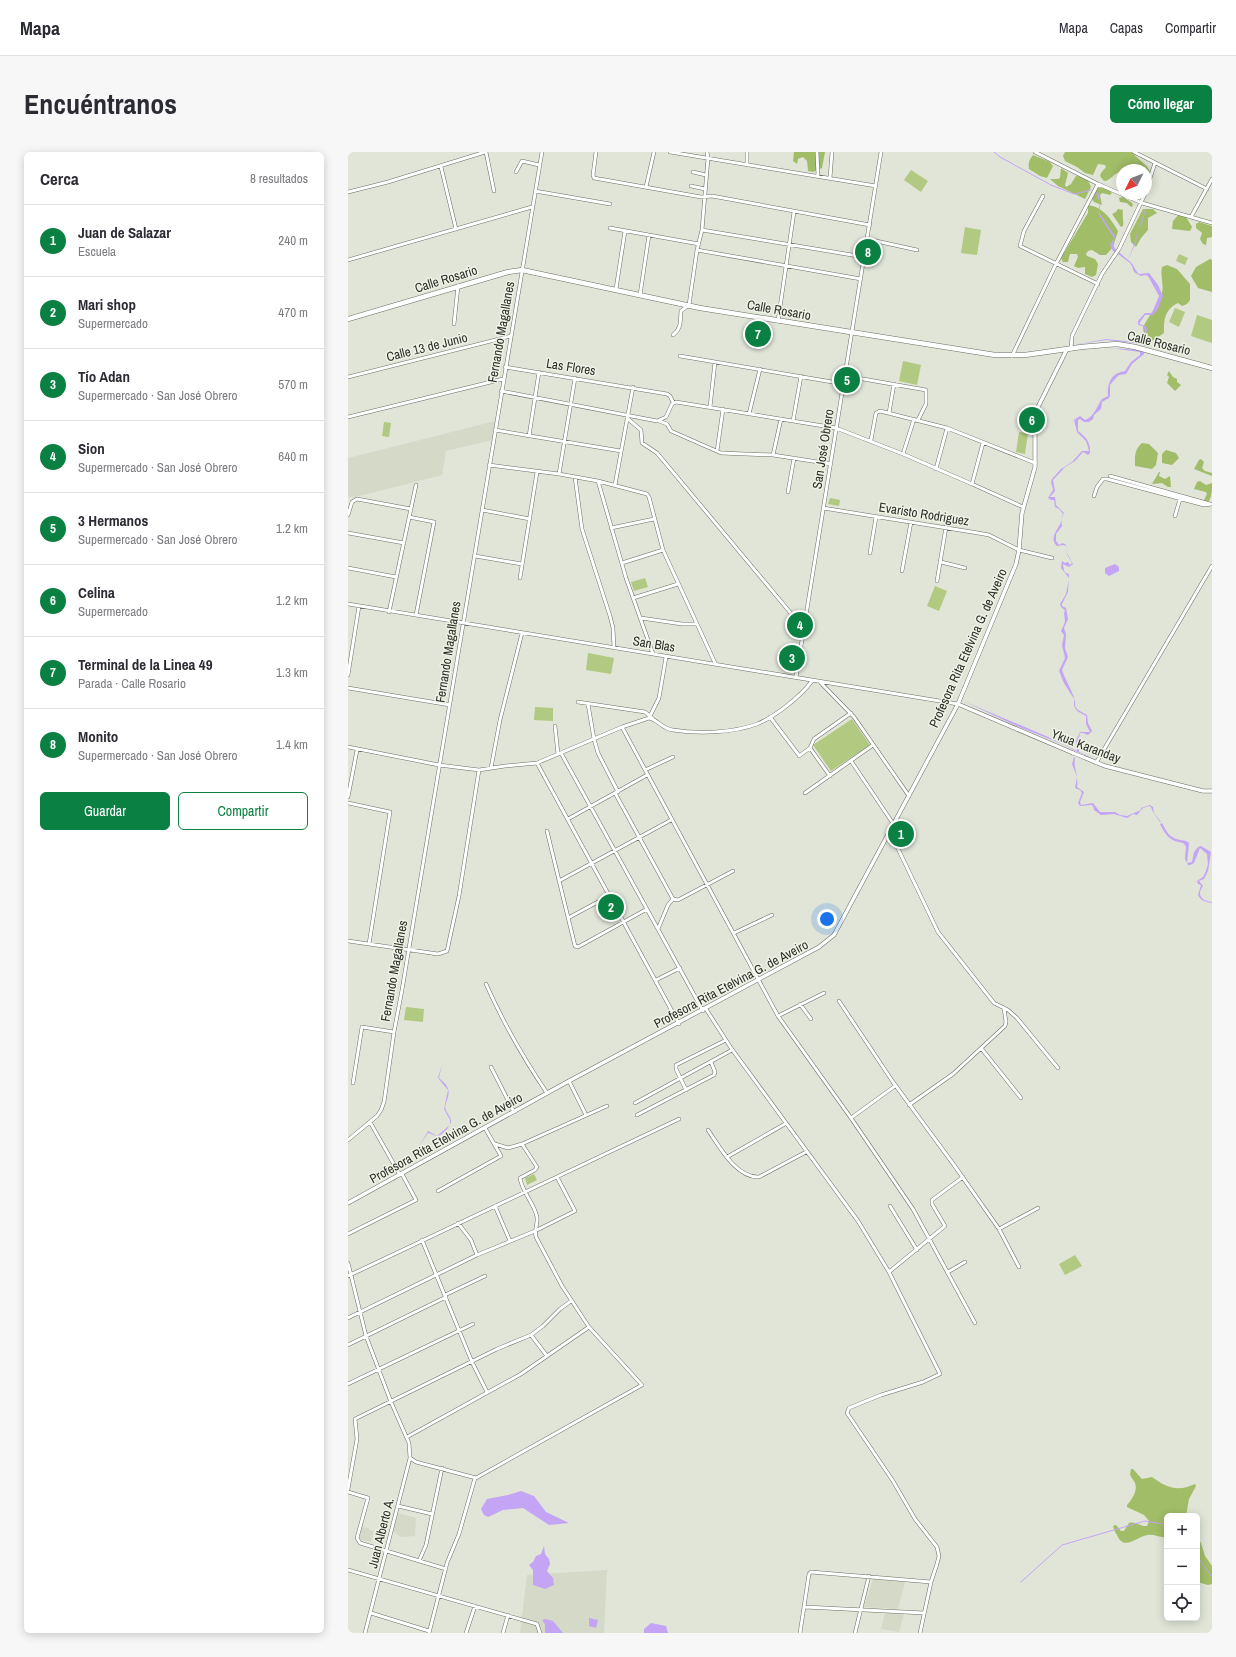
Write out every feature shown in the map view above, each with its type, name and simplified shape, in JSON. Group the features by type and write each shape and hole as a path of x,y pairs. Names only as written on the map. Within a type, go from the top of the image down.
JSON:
{"main road":[{"name":"Calle Rosario","path":"348,319 458,286 508,272 522,270 689,305 952,349 1012,356 1105,344 1124,345 1212,368"}],"street":[{"path":"348,192 441,167 483,152 494,191"},
{"name":"Fernando Magallanes","path":"348,1140 377,1116 384,1102 394,1032 542,152"},
{"path":"596,152 592,176 594,177 646,187 712,196 870,226"},
{"path":"646,187 654,152"},
{"path":"670,152 687,153 747,165 876,186"},
{"path":"673,334 679,328 681,322 681,311 689,305 698,244 702,230 708,158 707,152"},
{"path":"747,152 747,165"},
{"path":"816,152 818,176"},
{"path":"830,178 832,152"},
{"name":"San José Obrero","path":"796,677 836,428 846,376 881,152"},
{"path":"1035,152 1098,184 1142,202 1212,223"},
{"path":"1134,152 1207,189"},
{"path":"516,172 522,161 539,165"},
{"path":"1152,172 1155,163"},
{"path":"441,167 456,229"},
{"path":"693,172 706,175"},
{"path":"1190,217 1212,179"},
{"path":"1012,356 1056,264 1098,184"},
{"path":"691,186 705,189"},
{"path":"535,191 610,204"},
{"path":"1043,196 1024,231 1020,246 1098,284"},
{"path":"1069,349 1072,336 1107,267 1119,249 1142,202"},
{"path":"348,260 532,207"},
{"path":"778,321 794,212"},
{"path":"610,228 698,244"},
{"path":"702,230 864,257"},
{"path":"616,289 625,231"},
{"path":"640,295 649,235"},
{"path":"867,239 917,250"},
{"path":"697,250 861,279"},
{"path":"454,324 458,286"},
{"name":"Calle 13 de Junio","path":"348,377 511,336"},
{"name":"Profesora Rita Etelvina G. de Aveiro","path":"348,1203 569,1081 759,981 819,948 831,939 958,704 1016,564 1020,550 1020,527 1023,507 1035,463 1035,413 1069,349"},
{"path":"680,356 844,384"},
{"path":"710,407 715,362"},
{"name":"Las Flores","path":"505,367 633,387 667,394 673,402"},
{"path":"749,414 760,369"},
{"path":"529,436 539,372"},
{"path":"793,421 801,376"},
{"path":"846,376 926,390 926,404 918,420"},
{"path":"559,474 575,378"},
{"path":"348,417 503,379"},
{"path":"889,413 894,384"},
{"path":"615,485 633,387"},
{"path":"501,391 657,421 666,424 671,431 720,453 773,455 831,464"},
{"path":"657,421 666,417 673,402 836,428 871,440 1023,507"},
{"path":"717,451 723,409"},
{"path":"871,440 876,413 880,411 947,428 1035,463"},
{"path":"627,416 641,430 642,443 657,454 804,629"},
{"path":"773,455 781,419"},
{"path":"903,454 914,419"},
{"path":"936,469 947,428"},
{"path":"495,430 621,451"},
{"path":"972,484 983,443"},
{"path":"788,492 794,458"},
{"path":"489,465 559,474 598,481 647,494 664,550 715,664"},
{"path":"520,578 538,472"},
{"path":"1110,476 1212,504"},
{"path":"576,477 582,529 610,616 613,628 614,648"},
{"path":"1094,496 1103,479 1107,479 1204,505 1212,504"},
{"path":"598,481 633,598 653,654"},
{"path":"389,612 416,485"},
{"path":"348,515 352,502 357,499 411,509"},
{"path":"1175,516 1180,499"},
{"name":"Evaristo Rodriguez","path":"823,508 989,535 1020,550 1052,558"},
{"path":"482,510 530,519"},
{"path":"409,516 434,522 416,615"},
{"path":"870,554 876,517"},
{"path":"611,528 654,518"},
{"path":"902,571 911,522"},
{"path":"937,581 946,527"},
{"path":"348,533 404,543"},
{"path":"622,563 664,550"},
{"path":"475,556 522,564"},
{"path":"941,562 965,568"},
{"path":"1096,763 1212,566"},
{"path":"348,568 396,577"},
{"path":"633,598 678,584"},
{"name":"San Blas","path":"348,604 389,612 416,615 958,704"},
{"path":"348,675 359,606"},
{"path":"641,618 682,624 696,624"},
{"path":"491,768 500,720 522,633"},
{"path":"348,747 356,750 439,765 479,770 537,763 622,727 651,717 659,698 666,657"},
{"path":"578,702 645,712 667,729 699,734 748,727 757,724 770,717 804,690 812,681"},
{"path":"820,682 851,713 909,796"},
{"path":"348,688 450,705"},
{"path":"588,704 598,753 639,837 673,899"},
{"name":"Ykua Karanday","path":"958,704 1096,763 1203,791 1212,791"},
{"path":"770,717 798,755 810,748 814,738 851,713"},
{"path":"555,726 560,754 592,807 680,968 705,1010 732,1050 785,1124 858,1221 889,1272 940,1374 923,1382 881,1395 849,1408 847,1413 893,1481 915,1519 937,1547 939,1556 931,1582 920,1633"},
{"path":"622,727 778,1016 851,1118 913,1209 975,1323"},
{"path":"805,793 873,745"},
{"path":"810,748 830,776"},
{"path":"348,797 356,750"},
{"path":"645,770 673,757"},
{"path":"851,761 894,824"},
{"path":"537,763 679,1024"},
{"path":"348,941 438,954 447,951 461,880 479,770"},
{"path":"568,819 648,775"},
{"path":"348,803 390,812 369,944"},
{"path":"559,881 671,820"},
{"path":"547,831 576,947 647,909"},
{"path":"890,832 938,932 985,993 994,1003 1011,1012 1017,1018 1058,1068"},
{"path":"673,899 678,900 733,871"},
{"path":"568,918 609,896"},
{"path":"658,929 664,918 668,905 673,899"},
{"path":"734,933 772,915"},
{"path":"656,980 680,968"},
{"path":"486,984 532,1072 547,1093"},
{"path":"778,1016 824,993"},
{"path":"839,1001 895,1086 963,1177 999,1229 1020,1267"},
{"path":"800,1004 811,1019"},
{"path":"909,1105 953,1074 1004,1026 1006,1017 1004,1008"},
{"path":"352,1083 362,1027 394,1032"},
{"path":"686,1090 675,1068 676,1065 726,1040"},
{"path":"981,1048 1021,1098"},
{"path":"634,1103 732,1050"},
{"path":"637,1116 714,1075 715,1072 711,1062"},
{"path":"490,1067 514,1112"},
{"path":"569,1081 586,1115"},
{"path":"851,1118 895,1086"},
{"path":"495,1144 508,1148 522,1144 607,1106"},
{"path":"350,1275 679,1119"},
{"path":"348,1234 416,1200 370,1122"},
{"path":"727,1157 785,1124"},
{"path":"438,1190 501,1156 485,1128"},
{"path":"708,1130 735,1167 749,1175 759,1177 806,1152"},
{"path":"371,1614 429,1632 440,1596 446,1569 459,1534 475,1478 642,1386 589,1327 555,1273 536,1236 535,1231 537,1219 520,1178 535,1170 537,1167 522,1144"},
{"path":"348,1318 477,1255 535,1231 575,1211 557,1177"},
{"path":"889,1272 945,1226 932,1204 932,1200 963,1177"},
{"path":"495,1206 510,1242"},
{"path":"890,1206 917,1250"},
{"path":"999,1229 1038,1208"},
{"path":"458,1223 467,1234 477,1255"},
{"path":"422,1240 472,1362 487,1392"},
{"path":"948,1272 965,1262"},
{"name":"Juan Alberto A.","path":"348,1263 366,1336 378,1370 410,1447 410,1458 365,1633"},
{"path":"348,1345 485,1276"},
{"path":"446,1569 360,1543 358,1541 357,1538 368,1498 348,1491 357,1439 355,1419 531,1335 560,1309 572,1301"},
{"path":"348,1384 473,1324"},
{"path":"407,1437 521,1374 589,1327"},
{"path":"531,1335 547,1356"},
{"path":"410,1458 416,1462 475,1478"},
{"path":"419,1561 426,1545 442,1468"},
{"path":"398,1506 432,1514"},
{"path":"348,1570 537,1624 540,1633"},
{"path":"800,1633 809,1574 811,1572 931,1582"},
{"path":"855,1633 869,1576"},
{"path":"466,1633 475,1606"},
{"path":"804,1607 924,1613"},
{"path":"503,1633 508,1615"}],"shaded area":[{"path":"1096,192 1099,194 1100,214 1115,236 1113,245 1117,252 1116,253 1110,245 1114,238 1099,215 1099,201"},
{"path":"1148,207 1142,223 1138,228 1144,212"},
{"path":"1138,228 1136,242 1128,260 1135,242"},
{"path":"1119,252 1132,263 1139,274 1149,273 1158,285 1163,296 1158,309 1153,315 1145,315 1139,324 1146,326 1147,331 1144,337 1146,346 1143,344 1106,340 1073,345 1106,339 1144,343 1141,338 1145,331 1143,326 1138,325 1138,321 1145,313 1152,313 1159,296 1148,276 1141,276 1134,272 1130,263 1118,254"},
{"path":"1110,348 1140,350 1144,352 1144,354 1132,364 1126,374 1119,375 1110,385 1109,398 1102,402 1101,409 1094,415 1093,419 1089,422 1084,422 1080,419 1078,420 1078,431 1087,440 1090,446 1090,453 1088,455 1083,452 1075,461 1065,467 1053,480 1055,491 1050,497 1055,497 1056,505 1064,513 1061,518 1063,514 1055,507 1054,500 1048,498 1053,490 1051,482 1052,479 1061,469 1072,462 1082,451 1089,451 1086,442 1077,432 1074,420 1080,416 1085,420 1088,419 1102,399 1108,396 1109,383 1113,376 1125,371 1131,362 1140,355 1140,352"},
{"path":"495,421 492,440 446,451 442,475 355,497 348,497 348,458"},
{"path":"1061,520 1062,526 1056,534 1056,541 1059,545 1063,543 1066,545 1067,553 1073,564 1069,567 1063,564 1065,572 1069,574 1069,578 1061,568 1062,561 1065,563 1068,562 1070,565 1072,563 1067,554 1066,546 1057,546 1054,541 1054,536"},
{"path":"1115,564 1119,567 1119,571 1109,576 1105,573 1105,568"},
{"path":"1069,580 1068,592 1062,604 1062,606 1066,608 1068,619 1064,628 1066,634 1065,648 1068,657 1062,670 1073,694 1075,703 1075,706 1078,710 1087,715 1088,723 1092,731 1088,735 1080,733 1078,742 1079,752 1096,759 1077,752 1062,744 1019,727 963,701 1046,736 1077,751 1076,741 1080,732 1090,732 1086,724 1086,716 1077,711 1074,706 1074,699 1064,683 1059,671 1065,658 1062,645 1064,635 1061,631 1065,622 1065,610 1060,604 1066,594"},
{"path":"1074,757 1075,758 1077,777 1072,764"},
{"path":"1077,777 1077,787 1084,792 1080,802 1081,805 1093,803 1100,812 1115,812 1120,815 1127,816 1141,810 1141,808 1150,805 1153,807 1154,813 1161,822 1153,812 1151,807 1149,806 1143,808 1137,815 1133,814 1127,818 1114,814 1101,815 1094,810 1093,806 1091,805 1080,806 1078,803 1082,793 1080,790 1075,788"},
{"path":"1162,823 1171,836 1189,843 1187,863 1185,859 1186,846 1183,843 1175,841 1169,837 1164,832 1160,824"},
{"path":"1201,846 1211,852 1208,871 1204,879 1199,881 1203,886 1200,892 1201,897 1212,903 1202,900 1198,895 1201,885 1198,884 1197,881 1203,877 1206,871 1208,864 1207,854 1200,848 1194,863 1188,865 1187,863 1192,862 1194,852 1198,847"},
{"path":"442,1064 439,1078 449,1091 445,1108 451,1120 450,1124 450,1120 444,1109 448,1090 438,1078"},
{"path":"449,1126 444,1132 437,1136"},
{"path":"428,1131 437,1136 428,1133 419,1146"},
{"path":"521,1491 534,1496 546,1512 569,1523 549,1525 523,1508 503,1510 488,1517 484,1515 481,1509 487,1499"},
{"path":"398,1513 416,1518 415,1536 401,1537 392,1531"},
{"path":"362,1527 369,1528 369,1530 374,1531 371,1542 359,1539"},
{"path":"544,1546 545,1554 549,1559 550,1564 547,1571 553,1578 554,1585 545,1589 533,1585 533,1570 529,1565 533,1562 536,1556 541,1554"},
{"path":"607,1570 604,1633 520,1633 527,1575"},
{"path":"873,1579 905,1582 898,1609 864,1607"},
{"path":"885,1613 904,1614 899,1632 881,1629"},
{"path":"589,1618 598,1620 596,1628 589,1626"},
{"path":"545,1619 553,1621 563,1633 545,1633 545,1624 542,1620"},
{"path":"651,1623 666,1626 668,1633 644,1633 644,1629"}],"green space":[{"path":"794,152 825,152 822,168 813,172 808,171 807,161 803,157 798,159 797,164 793,161"},
{"path":"1065,152 1132,152 1145,164 1116,164 1116,173 1108,180 1104,181 1100,176 1106,167 1105,165 1098,164 1093,175 1085,173 1065,161 1063,156"},
{"path":"1033,155 1050,162 1053,166 1047,178 1040,176 1029,169 1029,162"},
{"path":"1061,168 1068,173 1065,185 1066,187 1071,184 1076,176 1084,177 1088,180 1091,187 1085,199 1058,186 1050,179 1060,178"},
{"path":"911,170 928,181 921,192 904,180"},
{"path":"1096,187 1108,189 1112,193 1110,195 1102,193 1100,195 1102,205 1094,202 1092,199"},
{"path":"1120,200 1128,200 1132,203 1133,206 1131,207 1127,203 1120,202"},
{"path":"1088,205 1102,211 1118,231 1113,247 1106,255 1100,255 1092,250 1088,251 1086,254 1087,256 1095,259 1098,264 1096,275 1092,277 1085,274 1085,267 1078,268 1074,266 1078,257 1077,254 1070,254 1068,262 1063,262 1061,258 1088,213"},
{"path":"1118,209 1123,210 1123,226 1121,227 1112,214"},
{"path":"1143,209 1153,209 1157,213 1148,218 1148,230 1136,247 1131,242 1130,234"},
{"path":"1179,214 1186,217 1192,227 1190,231 1172,229 1173,221"},
{"path":"1199,222 1212,226 1212,237 1207,238 1206,245 1203,244 1200,239 1202,233 1196,228 1196,224"},
{"path":"965,227 981,230 977,255 961,253"},
{"path":"1179,254 1188,258 1185,265 1176,261"},
{"path":"1210,259 1212,260 1212,292 1198,288 1191,276 1196,267"},
{"path":"1167,265 1177,269 1190,284 1190,300 1187,304 1182,306 1178,303 1167,312 1164,333 1152,341 1147,339 1148,333 1144,336 1143,327 1162,293 1162,267"},
{"path":"1175,308 1185,312 1179,327 1169,322"},
{"path":"1197,315 1212,320 1212,343 1191,336"},
{"path":"903,361 921,365 917,385 899,381"},
{"path":"1169,371 1181,385 1175,391 1167,383 1169,377 1167,375"},
{"path":"384,422 391,423 389,437 382,436"},
{"path":"1019,432 1028,433 1025,454 1016,452"},
{"path":"1142,443 1149,444 1158,453 1156,465 1152,469 1135,466 1136,451"},
{"path":"1166,450 1176,453 1179,458 1172,465 1162,463 1162,454"},
{"path":"1201,459 1204,462 1202,468 1205,471 1212,473 1212,476 1194,469"},
{"path":"1159,472 1159,476 1165,479 1170,476 1171,487 1168,487 1162,483 1152,484"},
{"path":"1200,481 1206,485 1212,483 1211,497 1207,503 1203,502 1207,494 1206,492 1194,489 1197,482"},
{"path":"830,498 840,500 839,506 828,504"},
{"path":"645,578 648,587 634,591 631,582"},
{"path":"935,586 947,591 939,611 927,606"},
{"path":"588,653 614,658 611,674 586,670"},
{"path":"535,707 553,708 553,721 534,720"},
{"path":"852,719 870,745 831,771 813,745"},
{"path":"406,1007 424,1009 423,1022 404,1020"},
{"path":"534,1174 537,1180 527,1185 525,1178"},
{"path":"1075,1255 1082,1266 1065,1275 1059,1264"},
{"path":"1131,1469 1133,1469 1142,1479 1152,1477 1173,1488 1183,1488 1195,1484 1196,1486 1189,1499 1187,1513 1164,1513 1164,1537 1148,1535 1127,1543 1120,1540 1115,1532 1113,1526 1116,1525 1121,1531 1124,1531 1129,1523 1147,1526 1149,1521 1144,1515 1127,1507 1136,1489 1135,1483 1130,1474"},
{"path":"1200,1542 1205,1556 1212,1566 1212,1584 1208,1585 1200,1583"}],"waterway":[{"path":"994,152 1000,157 1051,185 1074,194 1091,190"},
{"path":"1021,1582 1062,1545 1145,1521 1164,1525"},
{"path":"1200,1560 1211,1576"}],"place":[{"name":"Monito","path":"868,252"},
{"name":"Terminal de la Linea 49","path":"758,334"},
{"name":"3 Hermanos","path":"847,380"},
{"name":"Celina","path":"1032,420"},
{"name":"Sion","path":"800,625"},
{"name":"Tío Adan","path":"792,658"},
{"name":"Juan de Salazar","path":"901,834"},
{"name":"Mari shop","path":"611,907"}]}
